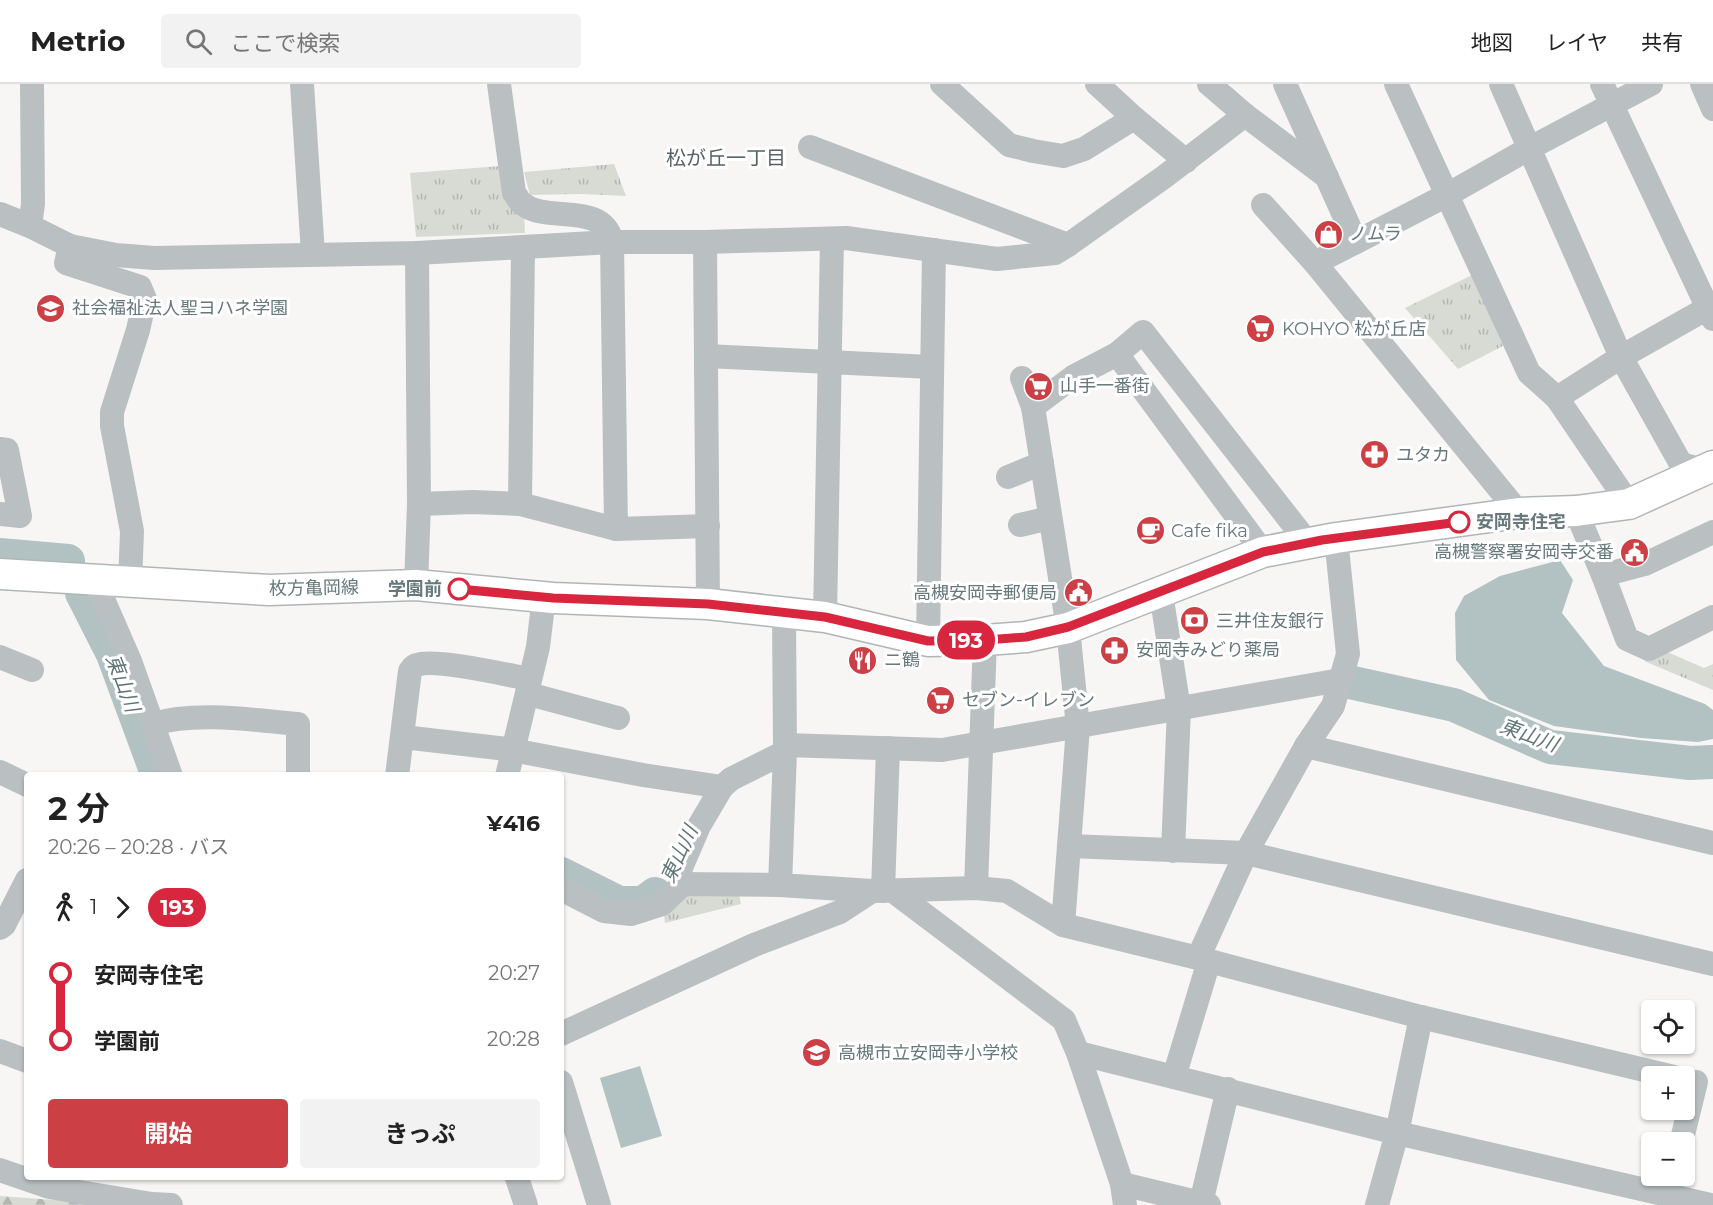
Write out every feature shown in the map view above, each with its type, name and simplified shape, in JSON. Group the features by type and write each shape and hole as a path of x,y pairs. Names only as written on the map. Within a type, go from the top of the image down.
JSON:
{"main road":[{"name":"枚方亀岡線","path":"0,574 269,590 416,585 544,597 708,604 825,617 928,641 986,640 1026,637 1068,627 1263,552 1322,541 1519,513 1629,504 1711,469"}],"street":[{"path":"30,225 33,204 32,84"},
{"path":"302,84 313,254"},
{"path":"499,84 514,193 522,204 532,209 596,219 609,231 612,242 616,529"},
{"path":"942,84 1010,145 1033,151 1063,156 1084,149 1134,118"},
{"path":"1097,84 1185,161"},
{"path":"1209,84 1245,115 1329,178"},
{"path":"1285,84 1356,242"},
{"path":"1396,84 1529,373 1557,398 1629,504"},
{"path":"1501,84 1621,357 1681,464 1711,469"},
{"path":"1315,263 1447,195 1530,148 1607,94 1651,84"},
{"path":"1702,84 1713,109"},
{"path":"1557,398 1621,357 1711,310 1607,94"},
{"path":"0,214 30,225 70,246 116,255 154,258 417,253 612,242 846,238 997,259 1055,253 1185,161 1245,115"},
{"path":"810,147 1068,245"},
{"path":"1263,205 1315,263 1519,513"},
{"path":"825,617 832,238"},
{"path":"705,242 708,604"},
{"path":"70,246 66,263 140,286 145,299 138,330 112,412 111,426 132,531 130,583"},
{"path":"520,504 523,248"},
{"path":"928,641 934,250"},
{"path":"416,585 419,504 417,253"},
{"path":"1033,407 1072,377 1117,354 1143,332 1322,541 1348,654 1333,705 1306,746 1246,853 1204,959 1174,1077"},
{"path":"1117,354 1263,552"},
{"path":"706,356 931,367"},
{"path":"1022,378 1033,407 1042,463 1068,627 1078,728 1064,925"},
{"path":"0,449 7,450 20,516 0,514"},
{"path":"1008,477 1042,463"},
{"path":"419,504 473,502 520,504 616,529 708,526"},
{"path":"1576,510 1627,639 1649,649 1713,617"},
{"path":"1020,525 1050,518"},
{"path":"1603,575 1646,564 1713,532"},
{"path":"98,580 99,590 130,661 170,772"},
{"path":"1161,593 1179,709 1173,851"},
{"path":"508,772 538,647 544,597"},
{"path":"780,885 785,749 784,612"},
{"path":"976,888 986,640"},
{"path":"0,657 32,670"},
{"path":"398,772 410,671 413,666 424,664 454,666 528,687 536,696 618,718"},
{"path":"564,890 604,910 631,914 662,904 682,877 699,826 718,787 785,749 942,750 1078,728 1340,680"},
{"path":"153,724 189,719 231,719 298,724 298,772"},
{"path":"403,737 513,751 718,787"},
{"path":"1306,746 1713,843"},
{"path":"883,891 888,748"},
{"path":"0,772 24,784"},
{"path":"1069,846 1246,853 1713,964"},
{"path":"682,877 883,891 976,888 1007,891 1064,925 1204,959 1421,1017 1641,1069"},
{"path":"0,928 4,926 24,886"},
{"path":"564,1033 754,945 840,912 883,891"},
{"path":"883,891 1064,1020 1078,1053 1123,1194 1205,1204 1228,1089"},
{"path":"1377,1205 1397,1132 1421,1017"},
{"path":"0,1051 24,1059"},
{"path":"1078,1053 1397,1132 1668,1192 1711,1205"},
{"path":"564,1092 599,1205"},
{"path":"0,1170 24,1178"},
{"path":"29,1180 49,1187 171,1205"},
{"path":"518,1180 526,1205"}],"green space":[{"path":"614,164 626,196 530,195 524,172"},
{"path":"501,166 524,216 525,233 416,237 410,173"},
{"path":"1472,275 1503,346 1458,369 1405,308"},
{"path":"1663,650 1704,668 1713,664 1713,690 1644,661"},
{"path":"738,888 741,904 665,923 663,908 689,891"},
{"path":"0,1196 121,1205 0,1205"}],"shaded area":[{"path":"1560,560 1573,580 1562,613 1604,666 1705,704 1713,710 1713,739 1698,742 1641,738 1554,726 1489,700 1456,660 1455,613 1464,596 1500,576"},
{"path":"640,1066 662,1136 621,1148 600,1078"}],"waterway":[{"name":"東山川","path":"0,555 68,561"},
{"name":"東山川","path":"82,593 113,654 157,772"},
{"name":"東山川","path":"1349,682 1454,705 1550,747 1690,763 1713,762"},
{"name":"東山川","path":"564,876 619,903 643,903 655,894"}],"bus line":[{"name":"193","path":"459,589 553,598 708,604 825,617 928,641 986,640 1026,637 1068,627 1263,552 1322,540 1459,522"}],"place":[{"name":"ノムラ","path":"1328,234"},
{"name":"社会福祉法人聖ヨハネ学園","path":"51,308"},
{"name":"KOHYO 松が丘店","path":"1261,329"},
{"name":"山手一番街","path":"1039,386"},
{"name":"ユタカ","path":"1375,455"},
{"name":"安岡寺住宅","path":"1459,522"},
{"name":"Cafe fika","path":"1150,531"},
{"name":"高槻警察署安岡寺交番","path":"1635,552"},
{"name":"学園前","path":"459,589"},
{"name":"高槻安岡寺郵便局","path":"1078,593"},
{"name":"三井住友銀行","path":"1195,621"},
{"name":"安岡寺みどり薬局","path":"1115,650"},
{"name":"ニ鶴","path":"863,660"},
{"name":"セブン-イレブン","path":"941,700"},
{"name":"高槻市立安岡寺小学校","path":"817,1053"}],"district":[{"name":"松が丘一丁目","path":"726,158"}]}
